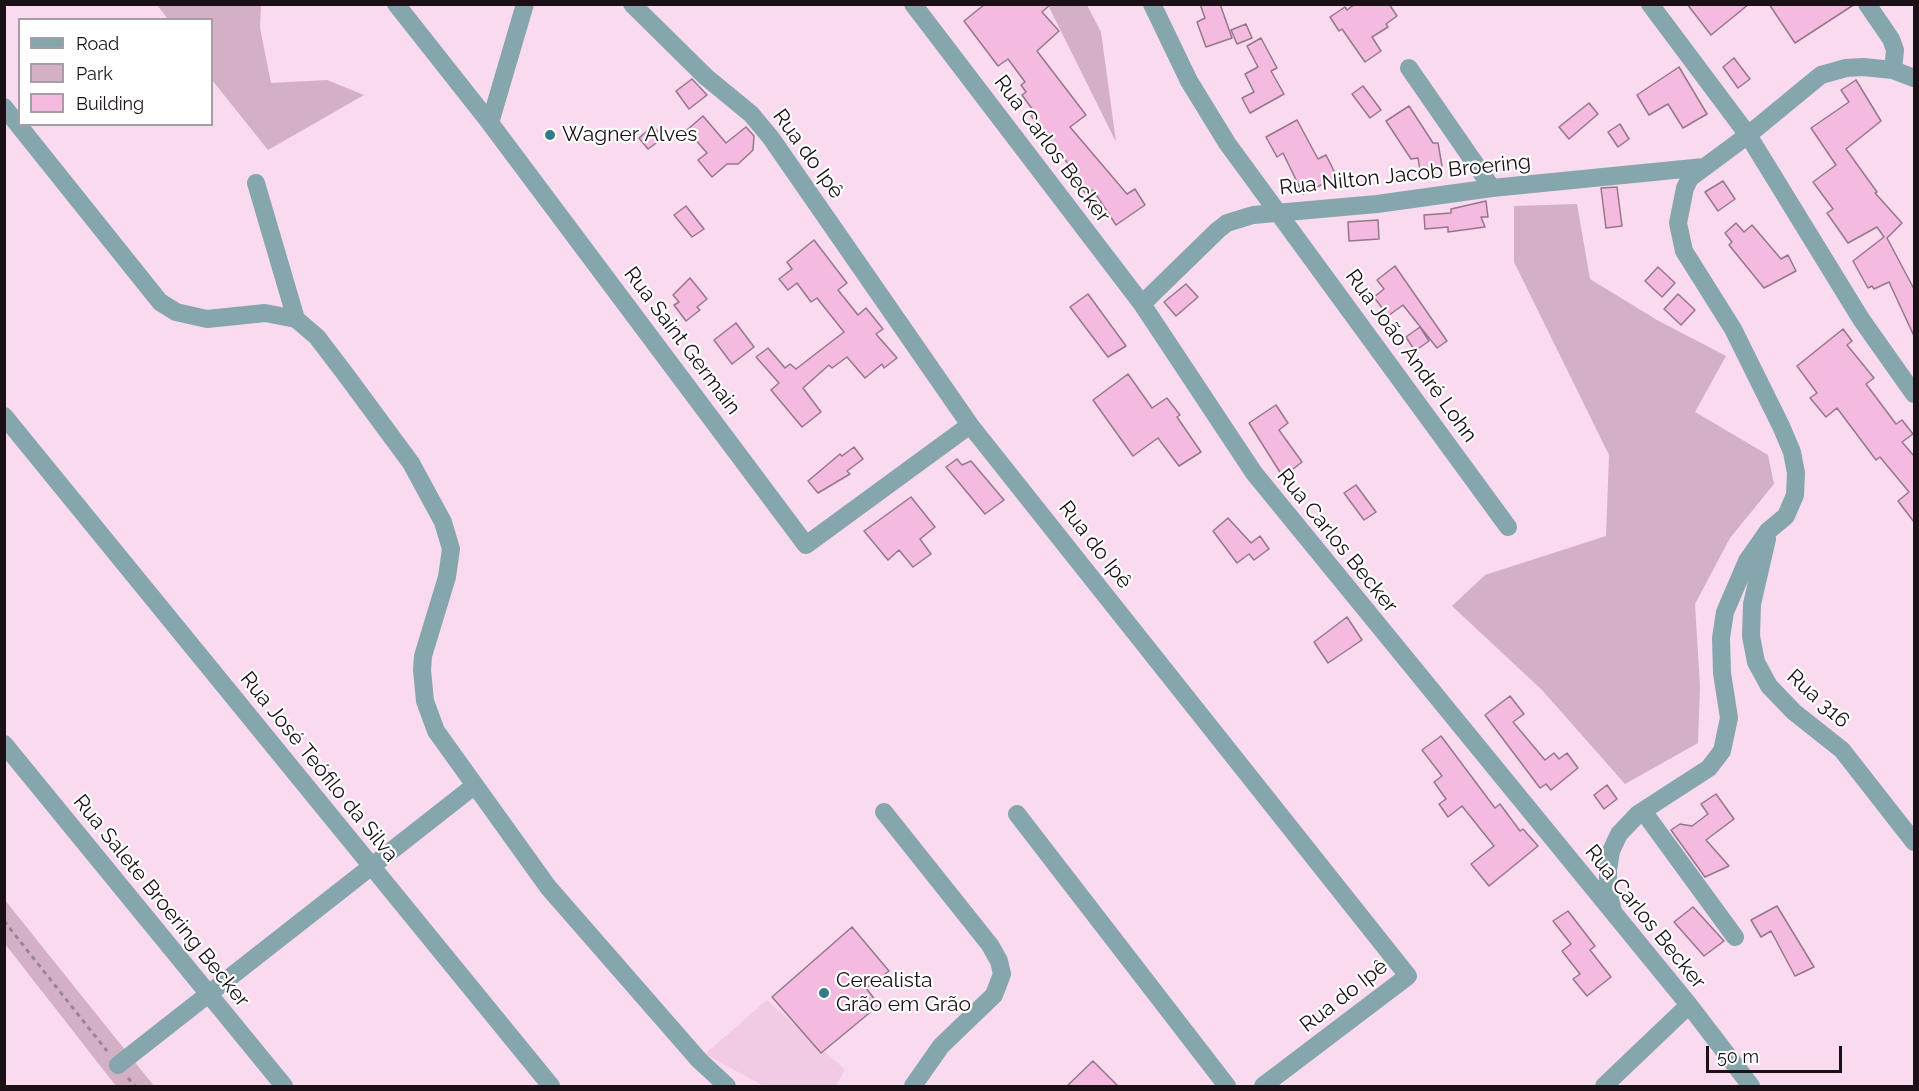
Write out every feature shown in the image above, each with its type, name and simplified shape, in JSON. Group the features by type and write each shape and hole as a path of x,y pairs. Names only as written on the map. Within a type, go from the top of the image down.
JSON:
{"street":[{"name":"Rua Saint Germain","path":"396,4 490,123 806,545 970,425"},
{"path":"490,123 525,4"},
{"name":"Rua do Ipê","path":"632,4 706,76 752,114 970,425 1408,976 1263,1086"},
{"name":"Rua Carlos Becker","path":"913,4 1142,304 1254,473 1689,1005 1751,1086"},
{"name":"Rua João André Lohn","path":"1152,4 1206,111 1508,527"},
{"path":"1650,4 1748,135 1861,319 1914,394"},
{"path":"1867,4 1891,39 1894,50 1893,70"},
{"path":"1613,912 1608,892 1611,850 1626,825 1643,811 1709,768 1722,751 1729,718 1722,673 1721,638 1725,612 1746,561 1768,531 1786,516 1795,495 1796,473 1792,452 1749,357 1688,258 1679,232 1679,213 1685,188 1690,178 1748,135 1821,75 1854,67 1893,70 1914,78"},
{"path":"1409,68 1492,188"},
{"path":"4,107 18,125"},
{"path":"19,126 138,278 167,307 186,316 207,319 265,313 296,319 317,337 411,463 443,522 451,549 447,577 423,656 425,701 436,731 474,786 573,917 699,1060 727,1086"},
{"name":"Rua Nilton Jacob Broering","path":"1142,304 1227,223 1277,211 1377,204 1492,188 1706,166"},
{"path":"256,183 296,319"},
{"name":"Rua José Teófilo da Silva","path":"4,416 551,1086"},
{"name":"Rua 316","path":"1768,531 1752,604 1751,636 1756,662 1769,686 1794,712 1842,750 1914,842"},
{"name":"Rua Salete Broering Becker","path":"4,744 284,1086"},
{"path":"118,1065 209,996 474,786"},
{"path":"1643,811 1735,937"},
{"path":"884,812 990,945 1001,967 1001,982 994,996 941,1046 913,1086"},
{"path":"1017,814 1227,1086"},
{"path":"1604,1086 1689,1005"}],"path":[{"path":"4,921 135,1086"}],"shaded area":[{"path":"767,1000 845,1070 836,1086 764,1086 705,1054"}],"green space":[{"path":"157,5 261,5 260,28 271,83 327,80 364,95 268,150 213,81 213,18 167,18"},
{"path":"1048,5 1087,5 1101,32 1116,142"},
{"path":"1577,204 1590,279 1657,320 1726,356 1695,412 1768,455 1774,484 1730,538 1695,604 1700,686 1698,743 1625,784 1542,690 1452,606 1485,575 1606,536 1609,455 1514,262 1514,206"},
{"path":"4,899 154,1086 116,1086 5,944"}],"building":[{"path":"985,4 1051,4 1042,12 1059,31 1037,51 1086,115 1070,127 1127,194 1135,189 1145,205 1116,225 1093,190 1087,195 1076,182 1080,179 1031,116 1035,113 1022,95 1026,92 1021,85 1025,82 1008,59 998,66 964,21"},
{"path":"1200,4 1220,4 1232,38 1206,47 1197,22 1205,18"},
{"path":"1355,4 1389,4 1397,16 1386,24 1388,27 1372,37 1381,51 1365,62 1342,29 1339,31 1330,17 1345,7 1347,10"},
{"path":"1687,4 1749,4 1711,35"},
{"path":"1769,4 1855,4 1795,43"},
{"path":"1246,24 1252,38 1237,44 1231,30"},
{"path":"1261,38 1277,68 1271,71 1284,94 1250,113 1242,98 1254,92 1245,74 1258,67 1247,46"},
{"path":"1734,58 1750,79 1738,88 1723,67"},
{"path":"1679,67 1707,114 1683,128 1668,104 1649,115 1637,95"},
{"path":"692,79 707,95 689,109 676,91"},
{"path":"1856,80 1881,121 1846,149 1877,192 1875,193 1902,223 1887,238 1914,289 1914,336 1889,282 1874,289 1872,286 1868,288 1853,261 1884,237 1877,227 1848,243 1827,213 1833,209 1813,182 1836,165 1811,128 1849,102 1841,90"},
{"path":"1363,86 1381,110 1370,118 1352,94"},
{"path":"1589,103 1598,114 1569,139 1559,127"},
{"path":"1409,106 1433,143 1438,143 1442,166 1420,170 1418,158 1411,159 1386,121"},
{"path":"703,116 726,143 746,127 754,136 753,150 750,153 738,164 727,164 712,177 698,160 707,153 687,130"},
{"path":"1297,120 1318,159 1326,155 1337,177 1303,194 1283,153 1277,157 1266,137"},
{"path":"1620,124 1629,139 1618,147 1608,132"},
{"path":"653,126 663,138 648,149 639,138"},
{"path":"1723,181 1735,199 1718,211 1705,192"},
{"path":"1617,187 1622,226 1606,228 1601,188"},
{"path":"1486,201 1488,217 1481,217 1485,227 1448,232 1448,227 1425,229 1424,215 1451,213 1451,209"},
{"path":"686,206 704,229 692,237 674,215"},
{"path":"1378,220 1379,239 1349,241 1348,222"},
{"path":"1736,223 1744,232 1752,225 1781,259 1788,255 1796,271 1764,288 1729,245 1732,242 1725,233"},
{"path":"814,240 847,283 838,290 858,315 866,308 883,329 876,334 897,358 884,368 882,364 865,378 847,357 832,368 829,365 803,388 821,412 802,427 771,390 779,383 756,357 768,348 785,368 790,364 796,369 844,332 817,298 811,302 797,283 788,290 779,279 792,269 787,262"},
{"path":"1395,266 1447,341 1437,348 1403,305 1388,316 1374,297 1384,289 1377,280"},
{"path":"1658,267 1675,283 1662,297 1645,281"},
{"path":"690,278 707,299 697,307 700,310 686,321 674,305 679,302 673,295"},
{"path":"1186,284 1198,297 1176,316 1164,302"},
{"path":"1088,294 1126,346 1108,357 1070,307"},
{"path":"1678,294 1695,310 1681,325 1664,309"},
{"path":"736,323 754,347 732,364 714,340"},
{"path":"1420,327 1429,341 1415,351 1406,337"},
{"path":"1843,329 1852,341 1847,345 1874,378 1866,384 1896,424 1902,420 1913,434 1902,442 1914,456 1914,522 1898,501 1909,492 1880,457 1876,460 1837,408 1826,417 1810,398 1817,393 1797,366"},
{"path":"1128,374 1152,408 1167,398 1180,415 1177,417 1201,452 1179,466 1158,438 1133,456 1093,400"},
{"path":"1276,405 1288,423 1279,430 1302,462 1283,477 1249,423"},
{"path":"854,447 863,459 847,471 850,474 818,493 808,481 840,454 842,456"},
{"path":"957,459 962,465 971,461 1004,500 985,514 946,467"},
{"path":"1356,485 1376,512 1364,520 1344,493"},
{"path":"911,497 935,527 920,539 931,554 913,567 899,550 888,560 864,531"},
{"path":"1228,518 1251,543 1260,536 1269,549 1254,560 1249,554 1237,563 1213,531"},
{"path":"1347,617 1362,640 1328,663 1314,642"},
{"path":"1510,696 1524,714 1513,722 1545,760 1554,753 1559,759 1567,753 1578,768 1551,790 1546,784 1540,788 1485,715"},
{"path":"1441,736 1495,808 1500,804 1520,831 1523,829 1538,846 1489,886 1471,864 1494,846 1462,806 1448,817 1439,804 1446,799 1434,782 1442,776 1422,750"},
{"path":"1607,785 1617,799 1604,809 1594,795"},
{"path":"1716,794 1734,819 1706,840 1729,866 1705,877 1671,830 1680,824 1692,826 1708,814 1701,804"},
{"path":"1777,906 1814,967 1795,976 1771,931 1761,937 1751,920"},
{"path":"1693,907 1724,941 1704,956 1674,922"},
{"path":"1568,911 1595,946 1590,950 1611,977 1587,996 1573,979 1580,974 1562,951 1571,944 1553,921"},
{"name":"Cerealista Grão em Grão","path":"852,927 889,971 866,988 879,1005 821,1053 772,997"},
{"path":"1093,1061 1118,1086 1067,1086"}],"place":[{"name":"Wagner Alves","path":"550,135"},
{"name":"Cerealista Grão em Grão","path":"824,993"}]}
